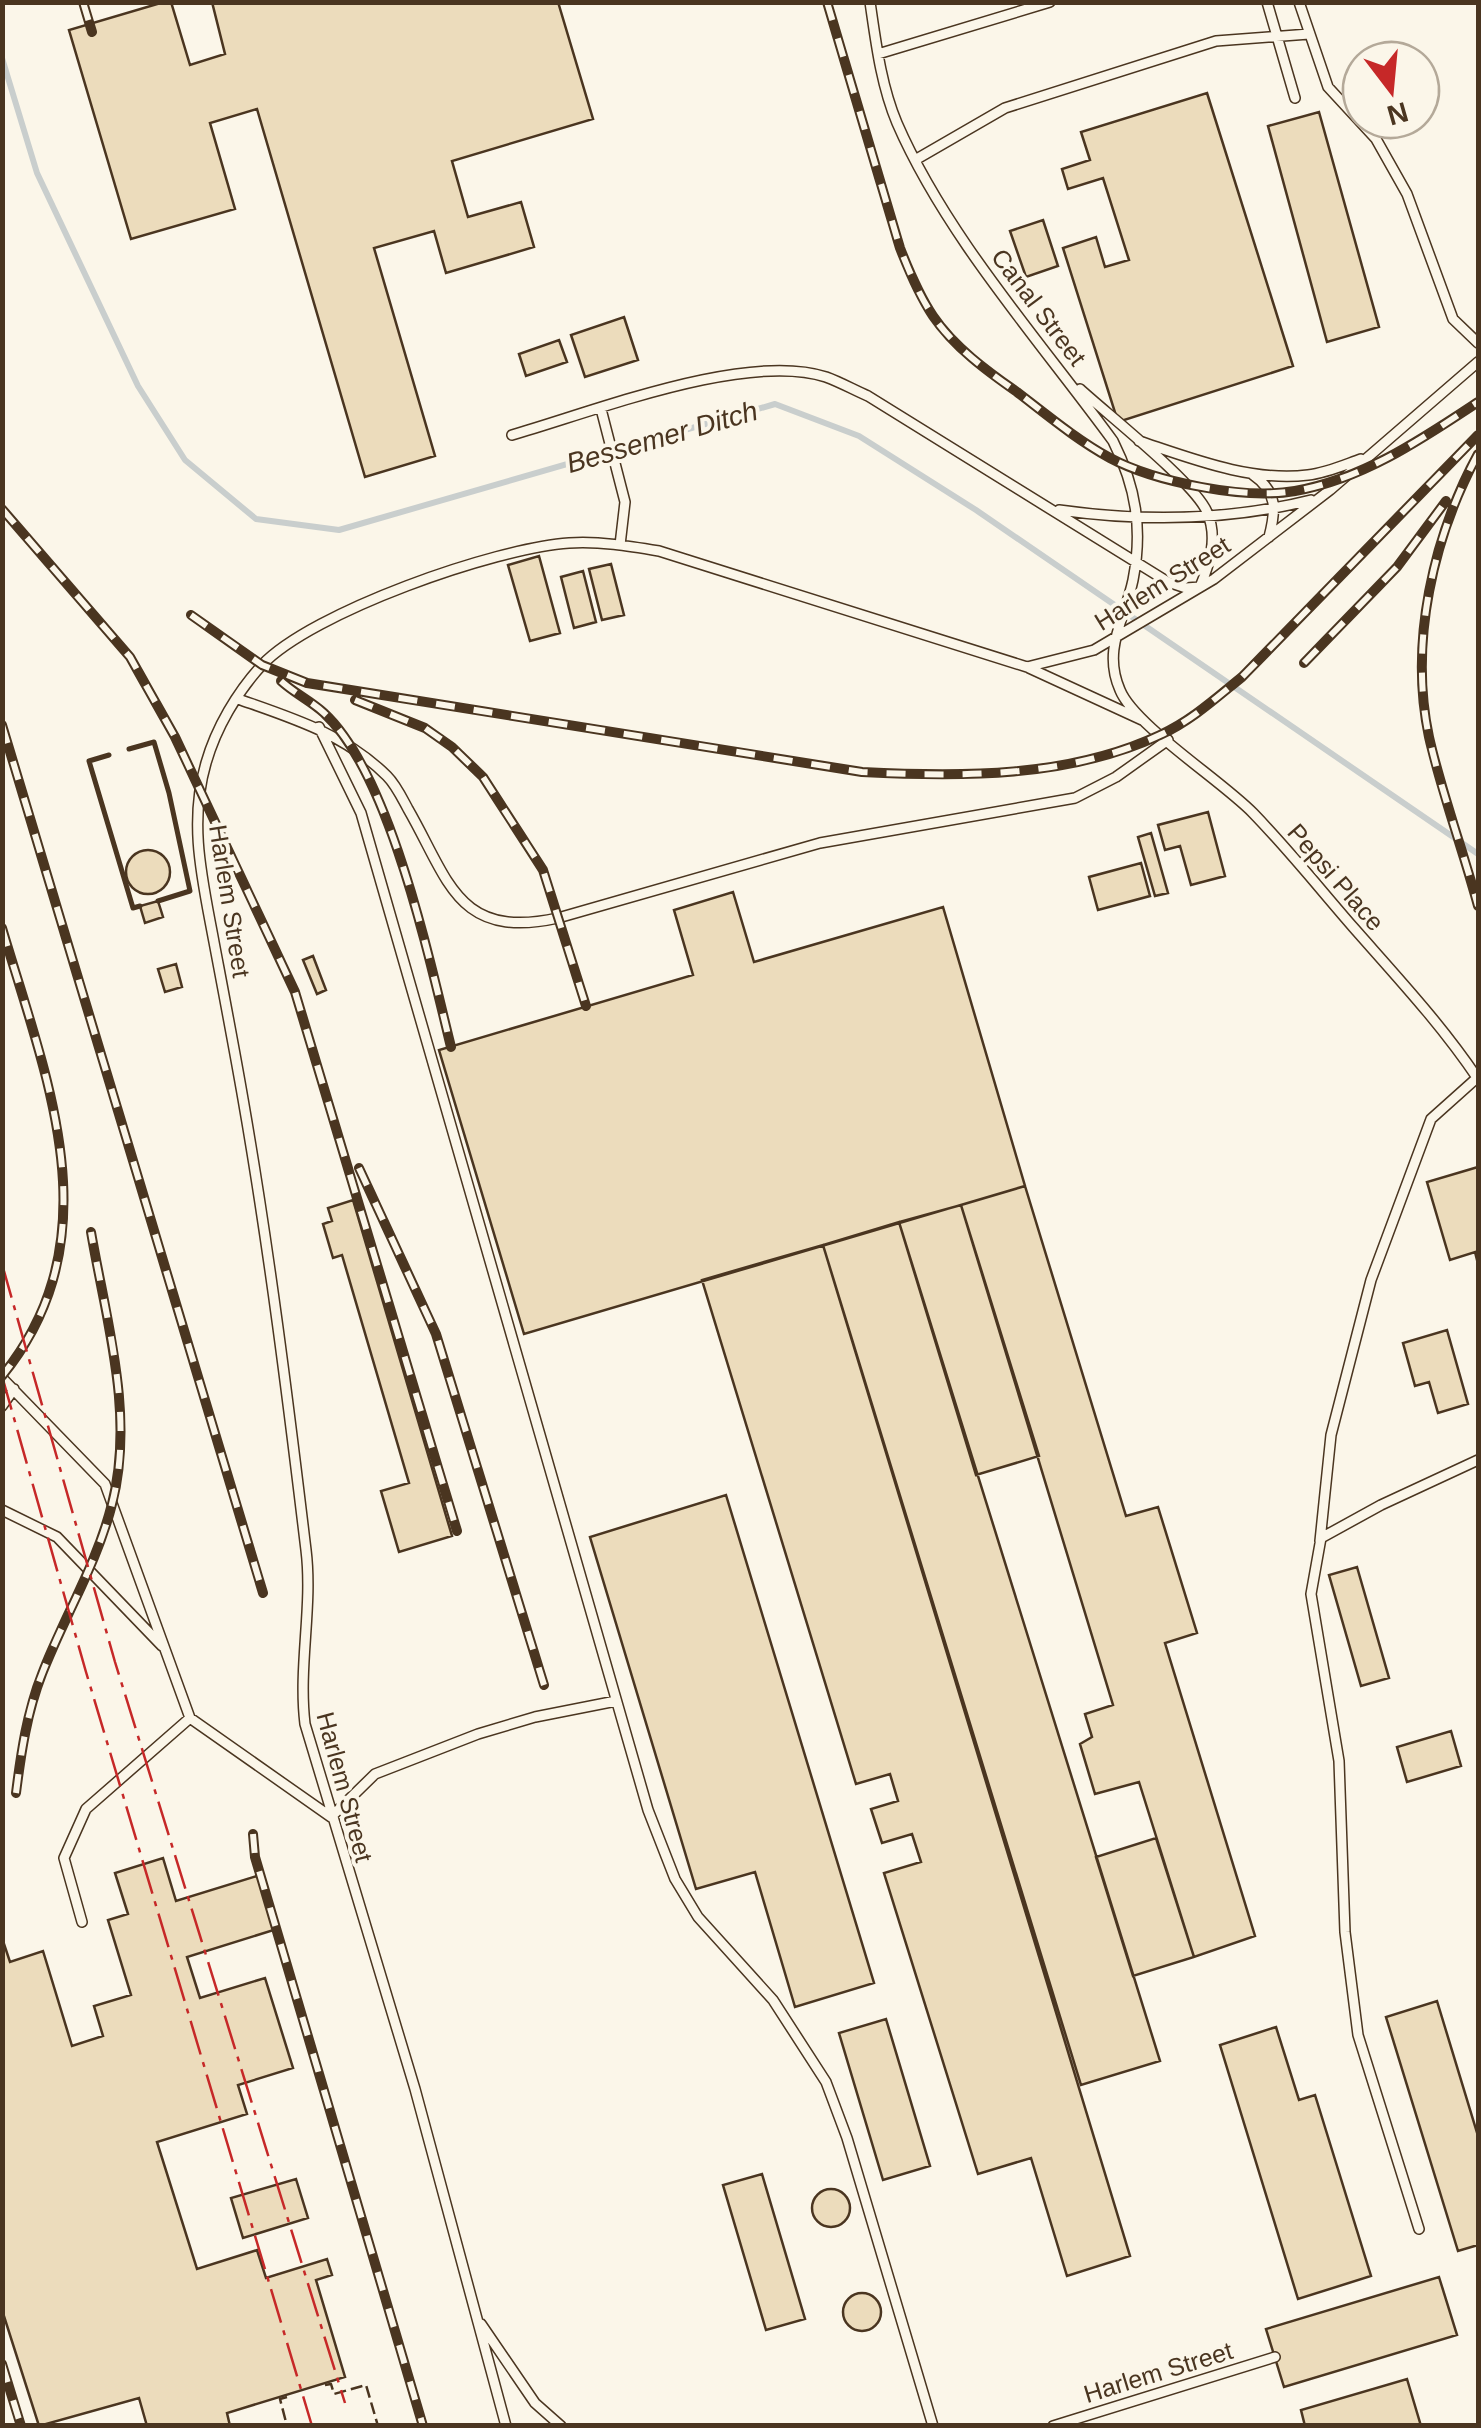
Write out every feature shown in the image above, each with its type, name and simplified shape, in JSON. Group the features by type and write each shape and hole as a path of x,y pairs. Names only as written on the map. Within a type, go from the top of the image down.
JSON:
{"lane":[{"name":"Canal Street","path":"870,2 878,54 896,120 915,160 980,262 1119,452 1138,519 1131,588 1114,638"},
{"path":"878,54 1050,2"},
{"path":"1267,2 1295,98"},
{"path":"1299,2 1328,86 1376,139 1407,194 1453,319 1478,342"},
{"path":"915,160 1005,108 1216,41 1309,34"},
{"name":"Harlem Street","path":"506,2426 415,2090 312,1755 302,1705 307,1557 244,1102 199,864 196,810 215,736 262,665 295,637 470,564 528,548 571,543 659,551 1027,667 1094,650 1200,587 1269,537 1478,362"},
{"path":"512,435 710,377 758,371 824,376 868,396 1135,564 1168,582 1186,588 1200,587 1210,565 1213,532 1206,509 1181,481 1066,377"},
{"path":"601,409 625,502 620,545"},
{"path":"1136,440 1251,474 1312,474 1369,457"},
{"path":"1251,474 1271,493 1274,509 1269,537"},
{"path":"1054,510 1138,519 1209,517 1274,509 1319,498"},
{"path":"1114,638 1112,663 1120,693 1144,722"},
{"path":"1027,667 1144,722"},
{"path":"238,699 320,727 390,778 446,882 472,912 506,923 558,918 820,843 1076,798 1116,777 1168,740"},
{"name":"Pepsi Place","path":"1144,722 1252,812 1443,1027 1478,1078"},
{"path":"320,727 367,830 648,1810 675,1879 698,1917 773,2000 826,2082 847,2138 933,2426"},
{"path":"1320,1544 1331,1435 1371,1280 1431,1120 1478,1078"},
{"path":"2,1378 106,1484 190,1718 330,1817 375,1774 478,1734 535,1717 616,1701"},
{"path":"2,1406 14,1389"},
{"path":"1419,2230 1358,2035 1345,1932 1339,1761 1311,1594 1321,1538 1478,1460"},
{"path":"2,1510 57,1537 166,1649"},
{"path":"82,1922 64,1858 86,1809 190,1718"},
{"path":"477,2318 534,2403 560,2426"},
{"name":"Harlem Street","path":"1053,2426 1275,2357"}],"building":[{"path":"171,2 190,65 225,54 212,2 558,2 593,119 452,161 468,217 521,202 534,247 446,273 434,231 374,248 435,456 365,477 257,109 210,123 235,209 131,239 69,30"},
{"path":"1207,93 1293,366 1118,422 1063,248 1096,237 1105,267 1129,260 1103,178 1068,189 1062,169 1090,160 1081,132"},
{"path":"1319,112 1379,327 1327,342 1268,126"},
{"path":"1043,220 1058,266 1026,277 1010,231"},
{"path":"624,317 638,360 585,377 571,335"},
{"path":"559,340 567,362 526,376 519,354"},
{"path":"539,556 560,633 530,641 508,565"},
{"path":"611,564 624,615 602,620 589,569"},
{"path":"583,571 596,622 574,628 561,577"},
{"path":"1208,812 1225,876 1191,885 1180,846 1165,850 1158,825"},
{"path":"1151,833 1168,893 1155,896 1138,837"},
{"path":"148,850 163,857 170,872 163,887 148,894 133,887 126,872 133,857"},
{"path":"1141,863 1150,896 1098,910 1089,877"},
{"path":"733,892 754,962 943,907 1025,1186 524,1334 439,1050 693,975 674,910"},
{"path":"158,901 163,917 145,923 140,906"},
{"path":"313,956 326,990 317,994 303,960"},
{"path":"176,964 182,987 165,992 158,969"},
{"path":"1478,1167 1478,1264 1475,1252 1450,1260 1427,1182"},
{"path":"1025,1186 1126,1516 1158,1507 1197,1633 1165,1643 1255,1936 1194,1957 1139,1782 1095,1794 1080,1744 1092,1737 1085,1714 1113,1705 961,1205"},
{"path":"353,1200 452,1536 399,1552 381,1491 409,1483 342,1255 333,1258 323,1224 332,1221 328,1208"},
{"path":"961,1205 1039,1456 976,1475 899,1222"},
{"path":"899,1222 1160,2061 1081,2085 823,1245"},
{"path":"823,1245 1130,2256 1067,2276 1031,2158 978,2174 884,1873 921,1862 912,1834 882,1843 871,1809 898,1801 890,1774 856,1784 702,1280"},
{"path":"1447,1330 1468,1404 1438,1413 1429,1382 1415,1386 1403,1343"},
{"path":"726,1495 874,1983 795,2007 755,1872 696,1889 590,1537"},
{"path":"1357,1567 1389,1678 1361,1686 1329,1575"},
{"path":"1451,1731 1461,1766 1407,1782 1397,1747"},
{"path":"1156,1838 1194,1957 1133,1976 1096,1857"},
{"path":"163,1858 176,1901 260,1875 277,1929 187,1957 200,1998 265,1978 293,2068 238,2085 247,2114 157,2142 197,2269 257,2250 266,2278 327,2259 332,2275 316,2280 345,2377 227,2413 230,2426 147,2426 139,2398 39,2426 2,2310 2,1938 10,1962 43,1951 72,2046 103,2036 94,2006 131,1995 108,1920 128,1914 115,1873"},
{"path":"1437,2001 1478,2136 1478,2245 1458,2251 1386,2017"},
{"path":"886,2019 930,2166 883,2180 839,2033"},
{"path":"1276,2027 1299,2100 1315,2095 1371,2276 1298,2299 1220,2045"},
{"path":"762,2174 805,2319 766,2330 723,2185"},
{"path":"296,2179 308,2218 243,2238 231,2198"},
{"path":"831,2189 845,2194 850,2208 845,2222 831,2227 817,2222 812,2208 817,2194"},
{"path":"1439,2277 1457,2335 1284,2387 1266,2329"},
{"path":"862,2293 876,2298 881,2312 876,2326 862,2331 848,2326 843,2312 848,2298"},
{"path":"1407,2379 1421,2426 1305,2426 1301,2410"}],"waterway":[{"name":"Bessemer Ditch","path":"2,58 37,173 138,386 185,460 256,519 339,530 775,404 859,436 976,510 1478,854"}],"railway":[{"path":"83,2 92,32"},
{"path":"827,2 900,248 928,308 972,358 1098,451 1151,475 1201,487 1251,493 1295,491 1368,467 1478,402"},
{"path":"191,615 262,665 307,683 862,772 976,774 1051,767 1125,749 1160,735 1203,709 1242,677 1478,435"},
{"path":"1478,454 1437,555 1429,591 1422,665 1429,737 1478,906"},
{"path":"1304,663 1397,567 1446,501"},
{"path":"2,509 130,657 175,737 295,992 457,1531"},
{"path":"281,681 324,713 348,741 369,778 419,918 451,1047"},
{"path":"355,700 425,728 483,777 543,870 586,1006"},
{"path":"2,725 263,1593"},
{"path":"2,928 51,1099 61,1156 63,1213 56,1268 36,1323 2,1376"},
{"path":"359,1168 436,1334 544,1685"},
{"path":"16,1793 37,1688 98,1548 118,1470 121,1436 116,1368 91,1232"},
{"path":"253,1834 255,1857 423,2426"},
{"path":"2,2364 21,2426"}],"fence":[{"path":"325,2385 331,2384 334,2394 366,2385 378,2426"},
{"path":"287,2397 280,2399 287,2426"}],"wall":[{"path":"129,749 154,742 190,891 158,901"},
{"path":"109,755 89,761 133,908 140,906"}],"power":[{"path":"2,1264 115,1662 345,2403"},
{"path":"2,1376 86,1672 312,2426"}]}
